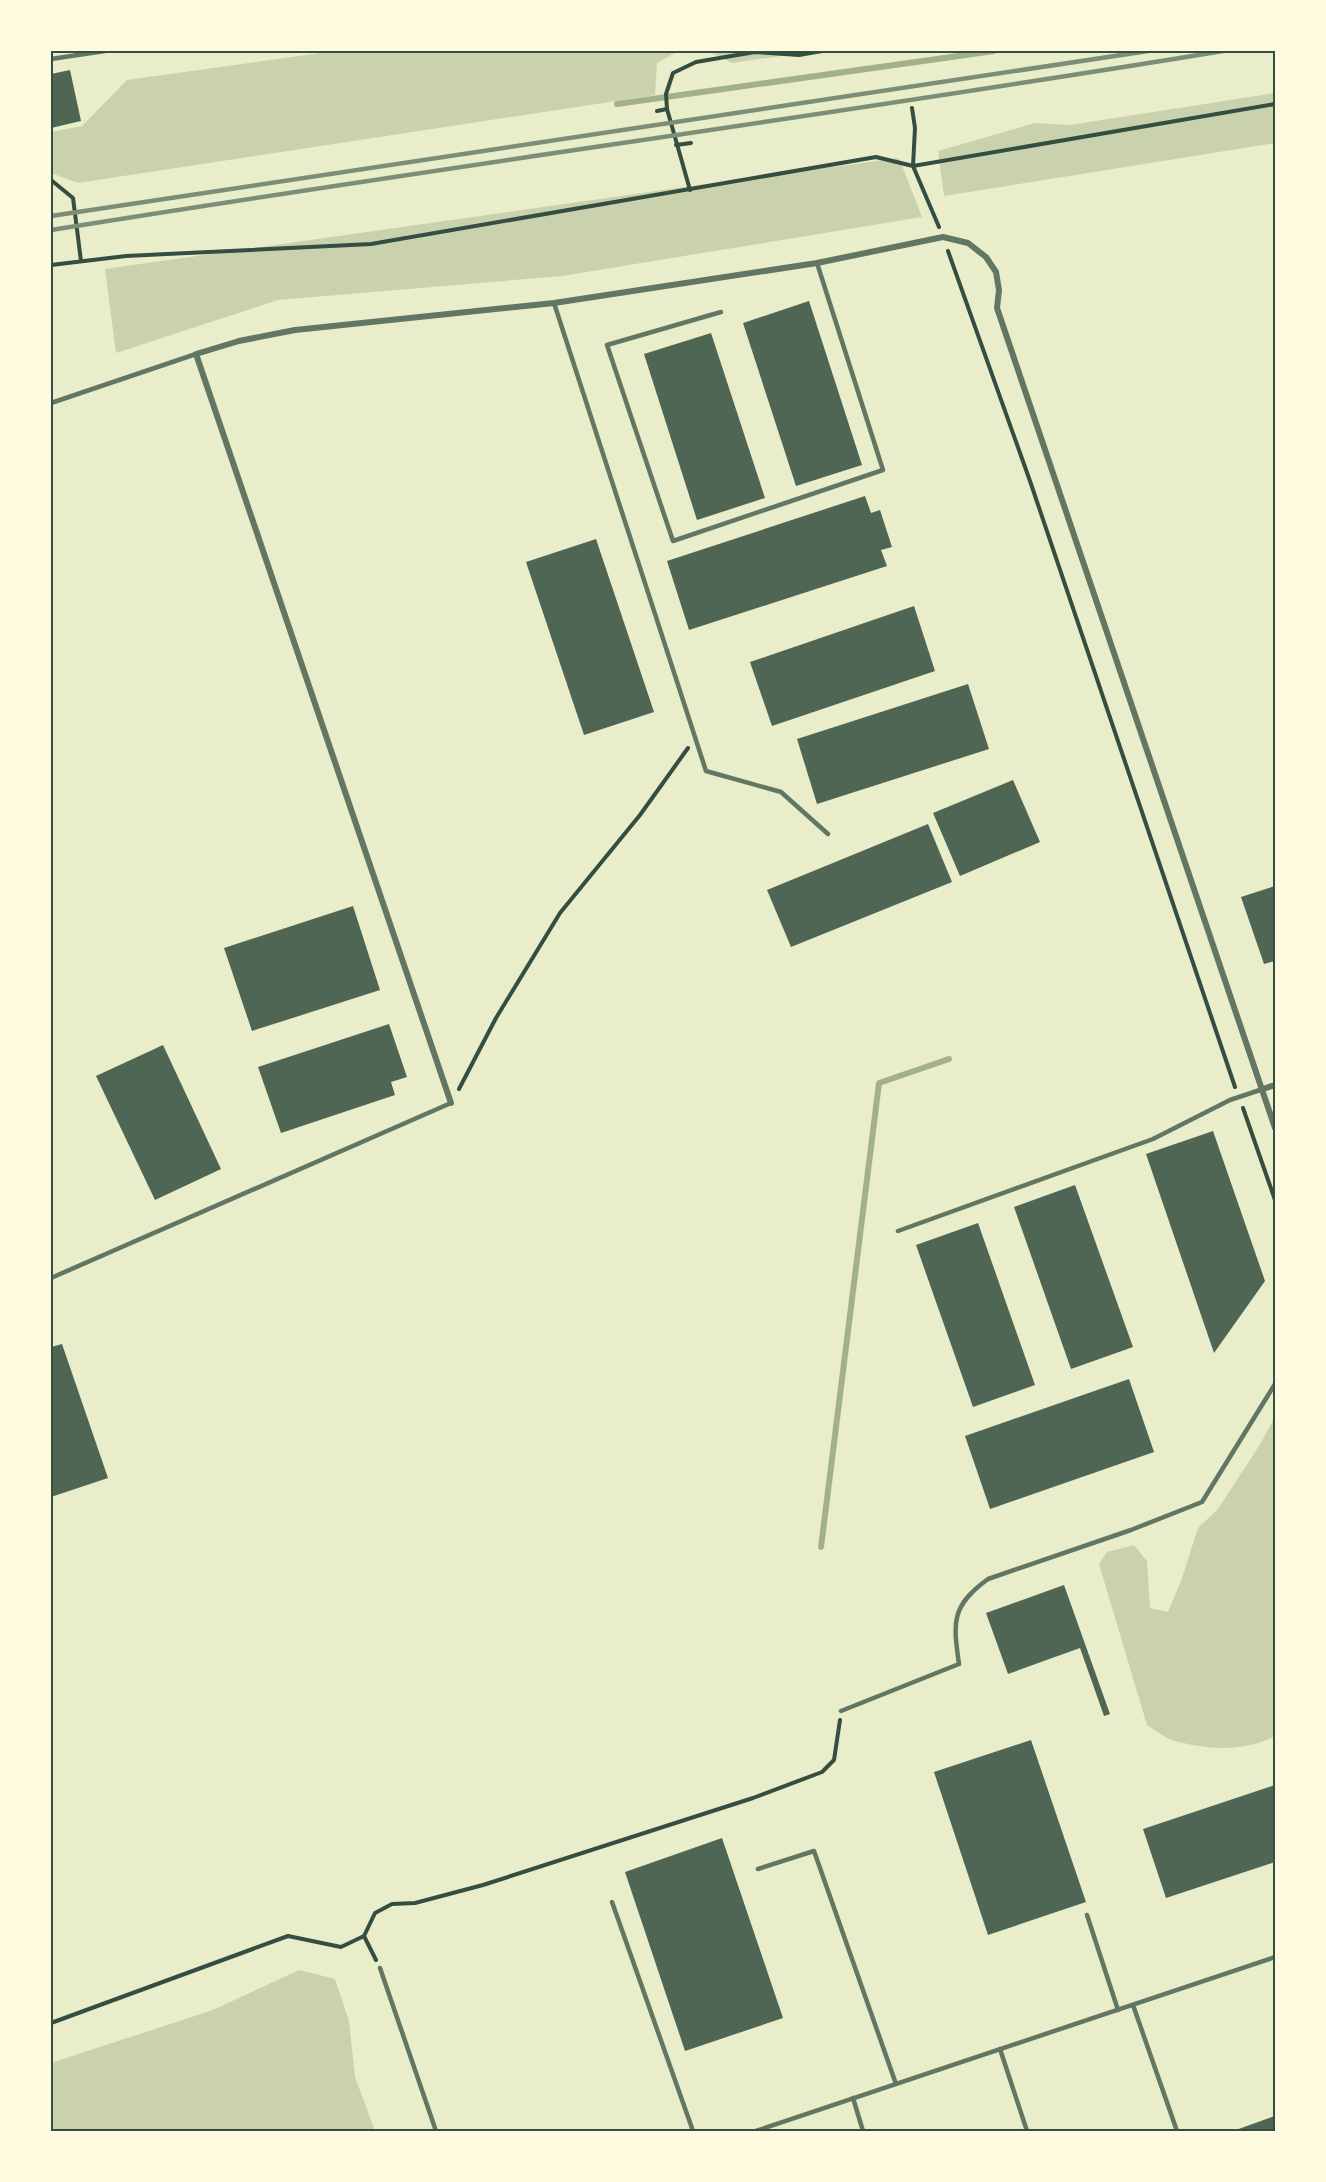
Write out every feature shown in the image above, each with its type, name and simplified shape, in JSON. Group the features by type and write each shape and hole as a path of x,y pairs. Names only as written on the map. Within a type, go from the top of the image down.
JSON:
{"street":[{"path":"451,1103 196,354 239,341 295,330 554,303 817,263 943,237 968,243 986,257 996,272 999,290 997,308 1275,1128"},
{"path":"1263,1089 1275,1085"}],"lane":[{"path":"51,59 105,51"},
{"path":"721,312 607,345 673,541 883,470 817,263"},
{"path":"554,303 706,771 781,792 828,834"},
{"path":"51,404 196,354"},
{"path":"898,1231 1152,1139 1239,1097 1263,1089"},
{"path":"51,1278 451,1103"},
{"path":"841,1710 959,1664 955,1634 957,1614 972,1591 988,1579 1131,1530 1202,1502 1275,1384"},
{"path":"758,1869 814,1851 896,2084"},
{"path":"612,1902 693,2131"},
{"path":"1087,1915 1118,2010"},
{"path":"756,2131 1275,1957"},
{"path":"380,1968 436,2131"},
{"path":"1133,2005 1177,2131"},
{"path":"1000,2049 1027,2131"},
{"path":"853,2098 863,2131"}],"path":[{"path":"690,190 668,109 666,94 673,73 696,62 755,52 799,55 822,51"},
{"path":"51,265 172,254 371,244 876,157 913,166 1275,104"},
{"path":"912,108 915,128 913,166 943,237 1030,481 1275,1200"},
{"path":"657,111 668,109"},
{"path":"676,145 691,143"},
{"path":"51,180 73,198 81,261"},
{"path":"451,1103 496,1018 560,913 640,815 695,737"},
{"path":"51,2023 288,1936 341,1947 364,1936 375,1913 392,1904 415,1903 483,1885 753,1798 822,1772 834,1760 841,1710"},
{"path":"364,1936 380,1968"}],"green space":[{"path":"335,51 678,51 657,63 655,95 78,183 51,173 51,132 82,126 127,80"},
{"path":"708,51 815,51 732,63"},
{"path":"1275,93 1275,143 944,196 938,151 1035,123 1070,125"},
{"path":"899,158 922,217 562,276 278,300 116,353 105,269"},
{"path":"1275,1417 1275,1736 1252,1745 1226,1748 1175,1741 1147,1725 1099,1564 1107,1552 1134,1545 1147,1561 1150,1608 1168,1612 1198,1528 1218,1509"},
{"path":"299,1970 335,1979 349,2021 355,2077 375,2131 51,2131 51,2063 213,2010"}],"building":[{"path":"70,70 81,121 51,128 51,74"},
{"path":"809,301 862,465 796,486 743,323"},
{"path":"711,333 765,498 697,520 644,354"},
{"path":"865,496 871,513 880,510 892,547 881,550 887,566 689,630 667,561"},
{"path":"596,539 654,712 584,735 526,562"},
{"path":"914,606 935,671 772,726 750,662"},
{"path":"968,684 989,749 817,804 797,739"},
{"path":"1013,780 1040,842 960,876 933,813"},
{"path":"928,824 952,882 791,947 767,890"},
{"path":"1275,886 1275,961 1264,964 1241,897"},
{"path":"353,906 380,990 252,1031 224,948"},
{"path":"389,1024 407,1077 391,1082 395,1095 281,1133 258,1067"},
{"path":"163,1045 221,1169 155,1200 96,1076"},
{"path":"1213,1131 1265,1281 1214,1353 1146,1154"},
{"path":"1075,1185 1133,1347 1071,1369 1014,1207"},
{"path":"978,1223 1035,1385 973,1407 916,1245"},
{"path":"62,1344 108,1478 51,1497 51,1347"},
{"path":"1129,1379 1154,1452 990,1509 965,1436"},
{"path":"1064,1585 1110,1714 1104,1716 1080,1648 1008,1674 986,1613"},
{"path":"1031,1740 1086,1902 988,1935 934,1772"},
{"path":"1275,1785 1275,1862 1166,1898 1143,1829"},
{"path":"722,1838 783,2018 685,2051 625,1872"},
{"path":"1275,2116 1275,2131 1233,2131"}],"waterway":[{"path":"617,104 994,51"},
{"path":"821,1547 879,1083 949,1059"}],"railway":[{"path":"51,216 1148,51"},
{"path":"51,230 1223,51"}]}
